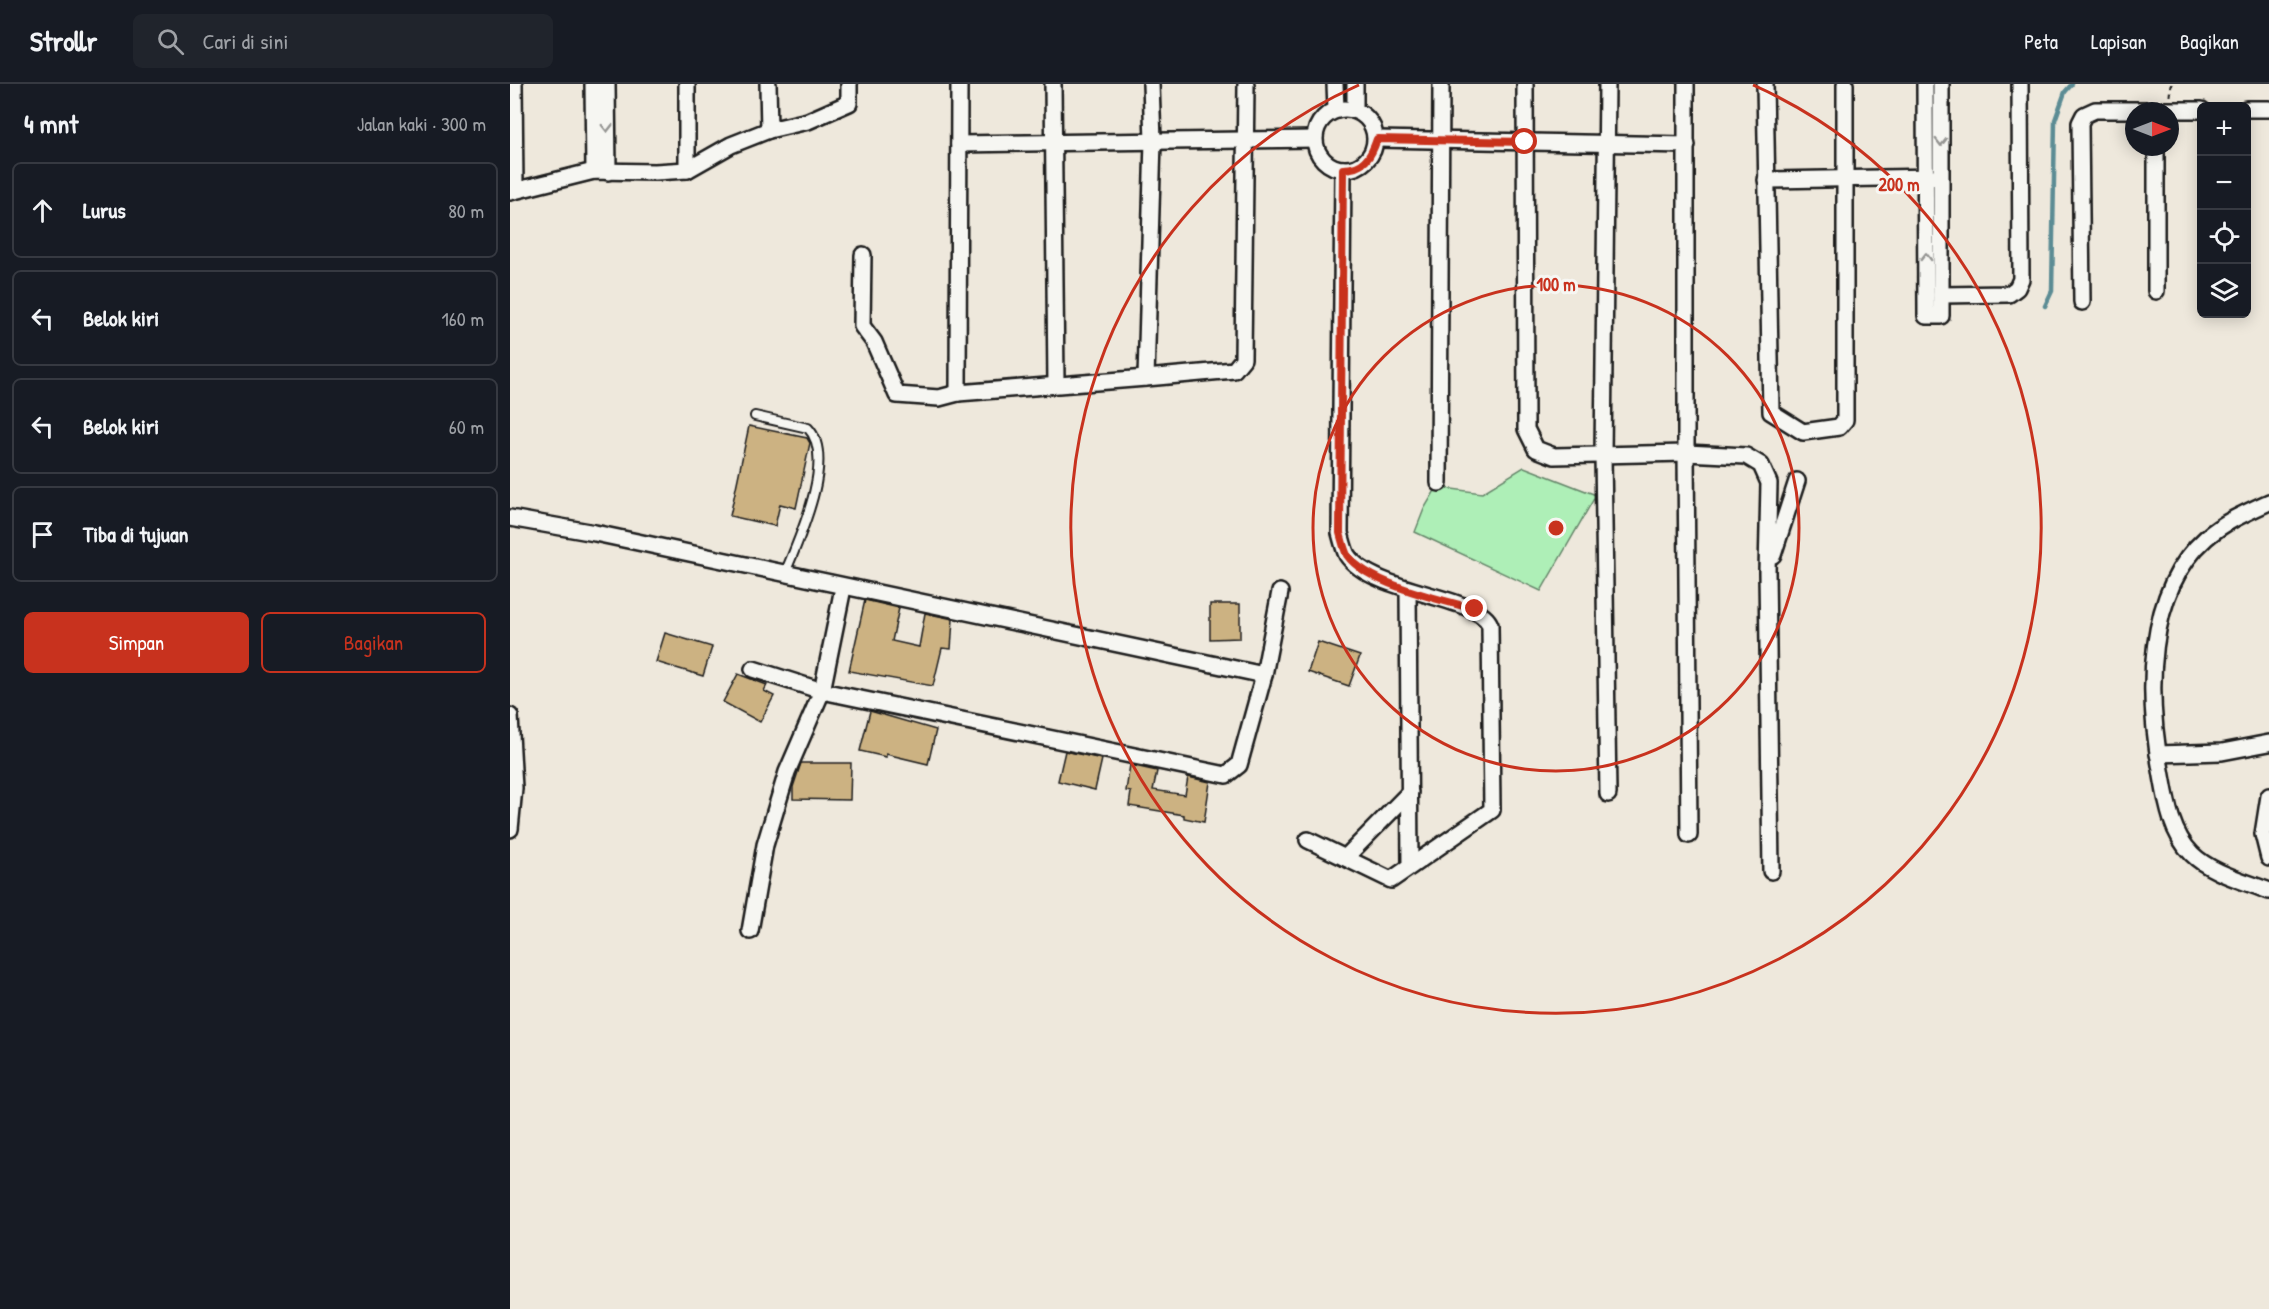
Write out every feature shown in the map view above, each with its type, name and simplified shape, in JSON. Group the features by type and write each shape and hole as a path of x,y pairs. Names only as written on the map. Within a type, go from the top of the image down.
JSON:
{"street":[{"path":"514,84 513,191 601,171 687,170 731,145 769,130 808,121 849,103 849,84"},
{"path":"593,84 601,171"},
{"path":"601,171 607,84"},
{"path":"687,84 687,170"},
{"path":"768,84 769,130"},
{"path":"958,393 959,84"},
{"path":"1053,84 1056,384"},
{"path":"1146,378 1153,141 1151,84"},
{"path":"863,255 861,327 874,342 897,395 939,398 958,393 1234,370 1244,359 1246,84"},
{"path":"1335,84 1336,109"},
{"path":"1354,84 1355,109"},
{"path":"1439,483 1441,84"},
{"path":"1525,84 1526,429 1536,449 1554,456 1686,453 1746,456 1761,465 1769,483 1767,572 1771,871"},
{"path":"1607,84 1603,455 1608,794"},
{"path":"1686,84 1689,835"},
{"path":"1765,84 1771,412 1803,432 1839,427 1845,420 1845,84"},
{"path":"1925,84 1933,177 1941,316 1926,316 1933,177 1941,84"},
{"path":"1941,295 2009,294 2017,288 2021,279 2020,84"},
{"path":"1336,109 1355,109 1371,120 1377,139 1371,158 1355,169 1336,169 1320,158 1314,139 1320,121 1336,109"},
{"path":"2251,109 2269,109"},
{"path":"2082,302 2080,123 2084,115 2095,110 2125,110"},
{"path":"2179,110 2197,110"},
{"path":"959,144 1314,139"},
{"path":"1377,139 1688,145"},
{"path":"2156,291 2157,156"},
{"path":"1308,840 1391,880 1492,810 1490,625 1487,616 1475,609 1408,591 1362,570 1347,554 1340,533 1343,169"},
{"path":"1766,180 1933,177"},
{"path":"1767,572 1797,481"},
{"path":"2269,502 2242,514 2205,539 2170,589 2160,622 2153,682 2158,754 2168,807 2178,834 2192,854 2210,867 2269,891"},
{"path":"510,518 605,535 843,588 1264,675"},
{"path":"750,932 765,845 784,782 822,690 843,588"},
{"path":"1408,591 1410,866"},
{"path":"753,669 822,690 1226,775 1239,765 1264,675 1280,592"},
{"path":"510,716 514,788 510,829"},
{"path":"2158,754 2222,752 2269,743"},
{"path":"1345,858 1410,792"},
{"path":"2269,796 2263,834 2269,858"}],"lane":[{"path":"755,416 808,428 813,433 816,445 817,471 812,498 784,575"}],"green space":[{"path":"1524,467 1596,495 1541,591 1415,532 1424,509 1437,487 1482,493"}],"building":[{"path":"749,426 807,438 810,443 796,508 780,504 775,526 730,516"},
{"path":"865,600 899,608 892,641 919,647 925,613 953,619 951,649 942,648 933,686 849,671"},
{"path":"1210,604 1240,604 1240,638 1210,639"},
{"path":"665,633 712,647 703,676 656,662"},
{"path":"1318,642 1360,656 1349,686 1308,672"},
{"path":"738,674 767,685 764,691 774,696 760,722 723,702"},
{"path":"870,711 936,730 928,764 886,754 886,757 860,751"},
{"path":"1065,751 1102,759 1095,790 1058,781"},
{"path":"801,763 851,763 850,800 793,799 793,787"},
{"path":"1130,765 1157,771 1153,790 1185,795 1188,777 1210,782 1204,822 1184,818 1184,815 1129,806 1131,792 1126,791"}],"waterway":[{"path":"2045,306 2052,291 2055,120 2065,92 2072,84"}],"route":[{"path":"1475,609 1408,591 1362,570 1347,554 1340,533 1343,169 1355,169 1371,158 1377,139 1525,142"}]}
